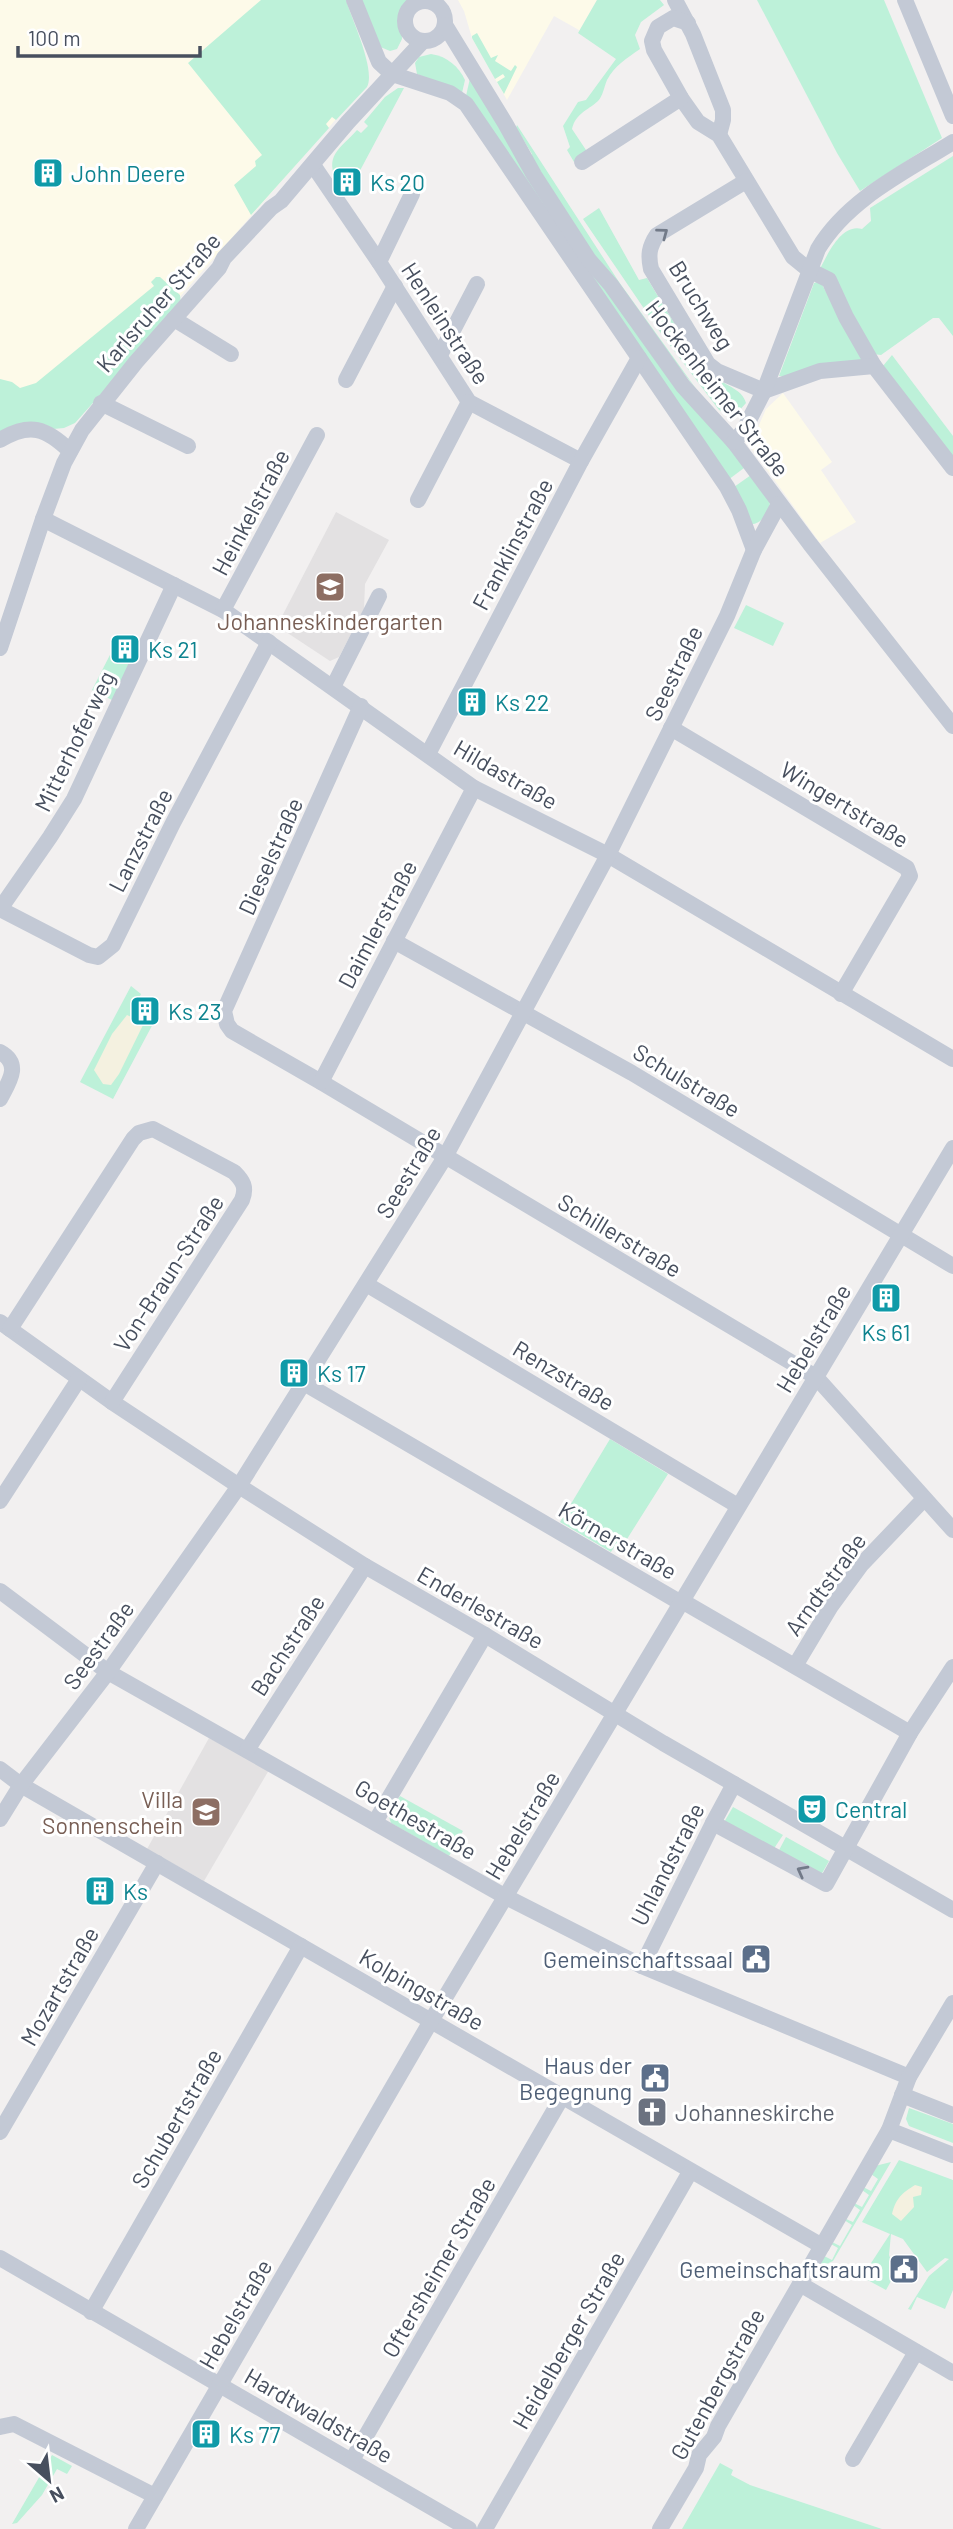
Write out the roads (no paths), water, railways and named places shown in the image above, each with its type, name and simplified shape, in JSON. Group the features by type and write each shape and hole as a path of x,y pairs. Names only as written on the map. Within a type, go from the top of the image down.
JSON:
{"street":[{"path":"354,0 379,62 395,71"},
{"path":"675,0 688,23 723,110 719,135"},
{"path":"905,0 953,116"},
{"path":"433,2 444,14 445,25 440,36 426,41 417,40 409,32 406,21 414,3 433,2"},
{"path":"688,23 673,18 657,27 652,41 654,50 681,98 698,122 719,135 793,257 809,270 830,280 846,317 874,366 953,468"},
{"name":"Hockenheimer Straße","path":"445,25 534,175 589,260 611,285 684,386 734,442 779,505 953,726"},
{"name":"Karlsruher Straße","path":"395,71 409,32"},
{"name":"Karlsruher Straße","path":"0,648 43,519 70,451 82,430 101,403 232,249 313,165 395,71 426,41"},
{"name":"Hockenheimer Straße","path":"426,41 469,64"},
{"name":"Hockenheimer Straße","path":"395,71 463,101 727,487 754,550"},
{"path":"582,162 681,98"},
{"path":"734,442 744,430 764,391 809,270 824,238 867,196 953,142"},
{"name":"Henleinstraße","path":"313,165 470,402 581,461"},
{"name":"Bruchweg","path":"746,181 657,235 650,244 648,257 651,269 708,364 717,371 764,391"},
{"path":"379,262 412,194"},
{"path":"440,355 477,284"},
{"path":"346,380 395,286"},
{"path":"174,319 231,354"},
{"name":"Franklinstraße","path":"428,754 581,461 639,358"},
{"path":"764,391 820,371 874,366"},
{"path":"418,500 470,402"},
{"path":"101,403 188,446"},
{"path":"0,440 23,429 39,429 70,451"},
{"name":"Heinkelstraße","path":"223,610 317,435"},
{"name":"Seestraße","path":"0,1819 21,1786 108,1672 239,1486 445,1157 608,855 743,582 754,550 779,505"},
{"name":"Hildastraße","path":"43,519 223,610 474,788 608,855 953,1059"},
{"name":"Mitterhoferweg","path":"0,909 74,799 174,585"},
{"path":"333,687 379,596"},
{"path":"0,597 15,605"},
{"name":"Lanzstraße","path":"0,909 89,955 98,957 113,945 173,823 269,642"},
{"name":"Dieselstraße","path":"227,1024 225,1011 360,706"},
{"name":"Wingertstraße","path":"671,728 907,867 910,876 841,994"},
{"name":"Daimlerstraße","path":"321,1082 474,788"},
{"name":"Schulstraße","path":"394,941 644,1080 953,1266"},
{"name":"Schillerstraße","path":"227,1024 232,1031 816,1377 924,1499 951,1523"},
{"path":"0,1052 11,1060 13,1068 0,1099"},
{"name":"Von-Braun-Straße","path":"5,1325 139,1133 153,1129 234,1172 242,1180 246,1191 242,1200 112,1402"},
{"name":"Hebelstraße","path":"136,2529 614,1712 953,1148"},
{"name":"Renzstraße","path":"366,1284 738,1506"},
{"name":"Enderlestraße","path":"5,1325 112,1402 365,1566 953,1910"},
{"path":"0,1501 79,1379"},
{"name":"Körnerstraße","path":"304,1383 910,1733"},
{"name":"Arndtstraße","path":"795,1666 831,1606 861,1565 924,1499"},
{"name":"Bachstraße","path":"247,1750 365,1566"},
{"name":"Goethestraße","path":"0,1591 108,1672 506,1897 642,1966 909,2077"},
{"path":"374,1822 485,1635"},
{"path":"713,1823 826,1884 910,1733 953,1667"},
{"name":"Kolpingstraße","path":"0,1769 21,1786 822,2246"},
{"name":"Uhlandstraße","path":"642,1966 734,1784"},
{"name":"Mozartstraße","path":"0,2132 157,1863"},
{"name":"Schubertstraße","path":"91,2312 301,1946"},
{"name":"Gutenbergstraße","path":"660,2529 696,2468 699,2455 714,2437 889,2130 909,2077 953,2003"},
{"path":"902,2095 953,2115"},
{"name":"Oftersheimer Straße","path":"352,2460 562,2097"},
{"path":"889,2130 953,2155"},
{"name":"Heidelberger Straße","path":"485,2529 690,2172"},
{"name":"Hardtwaldstraße","path":"0,2258 469,2529"},
{"path":"800,2284 953,2373"},
{"path":"853,2459 916,2352"},
{"path":"0,2427 15,2424 155,2496"}],"place":[{"name":"John Deere","path":"48,173"},
{"name":"Ks 20","path":"347,182"},
{"name":"Johanneskindergarten","path":"330,587"},
{"name":"Ks 21","path":"125,649"},
{"name":"Ks 22","path":"472,702"},
{"name":"Ks 23","path":"145,1011"},
{"name":"Ks 61","path":"886,1298"},
{"name":"Ks 17","path":"294,1373"},
{"name":"Central","path":"812,1809"},
{"name":"Villa Sonnenschein","path":"206,1812"},
{"name":"Ks","path":"100,1891"},
{"name":"Gemeinschaftssaal","path":"756,1959"},
{"name":"Haus der Begegnung","path":"655,2078"},
{"name":"Johanneskirche","path":"652,2112"},
{"name":"Gemeinschaftsraum","path":"904,2269"},
{"name":"Ks 77","path":"206,2434"}]}
